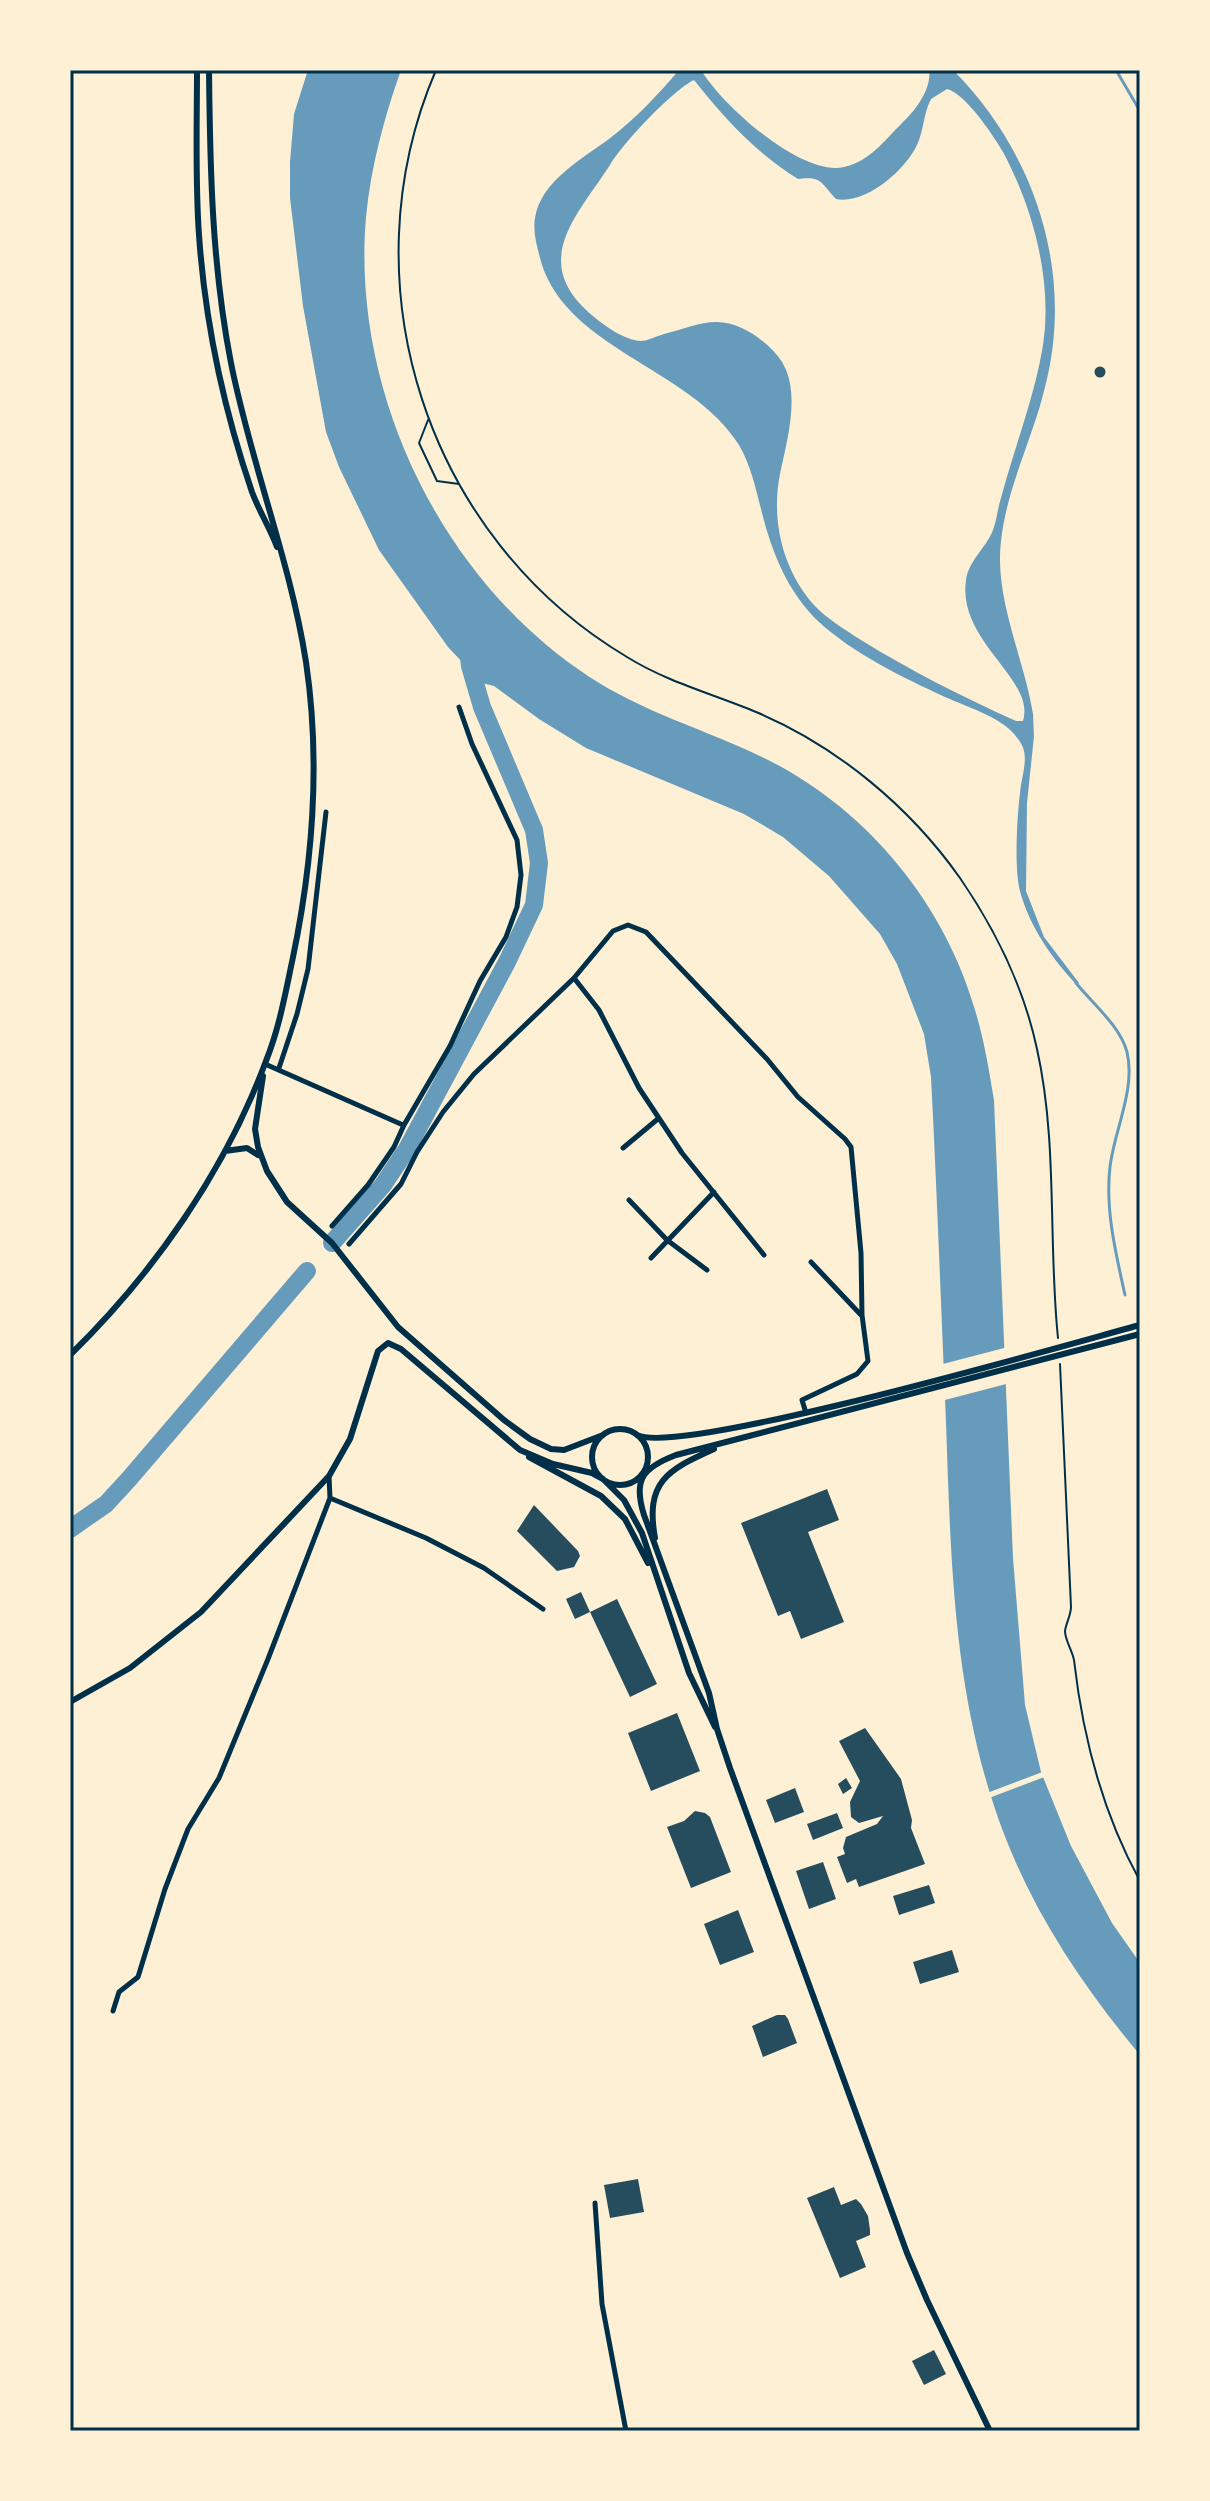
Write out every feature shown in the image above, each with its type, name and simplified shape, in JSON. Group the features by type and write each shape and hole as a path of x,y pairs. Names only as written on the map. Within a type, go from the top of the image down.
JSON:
{"street":[{"path":"197,70 199,233 214,343 252,491 290,585"},
{"path":"70,1355 120,1303 174,1233 225,1151 265,1064 279,1022 293,957 312,830 312,720 305,660 290,585 241,407 223,317 213,229 209,70"},
{"path":"332,1226 381,1168 450,1046 480,981 506,937 521,891 517,840 472,744 459,707"},
{"path":"279,1068 308,969 326,812"},
{"path":"349,1244 401,1184 417,1152 457,1093 574,978 613,931 628,925 646,932 767,1059 798,1097 851,1147 868,1361 864,1369 847,1380 802,1400 806,1413"},
{"path":"574,978 599,1010 639,1088 682,1153 764,1255"},
{"path":"265,1064 404,1125"},
{"path":"262,1162 255,1129 265,1064"},
{"path":"623,1148 659,1118"},
{"path":"225,1151 237,1147 251,1149 287,1202 319,1230 409,1338 504,1420 530,1439 551,1449 564,1450 620,1429 650,1440 668,1439 806,1413 1140,1325"},
{"path":"651,1258 714,1192"},
{"path":"629,1200 667,1240 707,1270"},
{"path":"811,1262 862,1315"},
{"path":"520,1450 557,1465 586,1471 616,1486 626,1486 669,1458 1140,1334"},
{"path":"70,1702 130,1668 201,1612 329,1476 350,1439 378,1351 388,1343 401,1349 536,1463 593,1490 610,1504 631,1529 658,1582"},
{"path":"603,1435 595,1447 596,1470 633,1514 689,1673 717,1729 907,2253 990,2431"},
{"path":"637,1435 647,1454 641,1476 640,1501 714,1708 717,1729"},
{"path":"658,1553 652,1508 660,1484 677,1466 728,1443"},
{"path":"113,2011 119,1992 138,1977 165,1889 188,1829 219,1778 268,1659 330,1498 329,1476"},
{"path":"330,1498 426,1538 484,1568 543,1609"},
{"path":"595,2203 602,2304 626,2431"}],"path":[{"path":"436,70 414,131 406,165 398,249 404,331 412,367 428,419 459,484 493,537 513,561 545,595 585,629 647,668 756,712 821,746 863,776 906,813 961,879 1008,964 1037,1049 1048,1131 1058,1340"},
{"path":"428,419 419,443 437,481 459,484"},
{"path":"1060,1362 1071,1607 1066,1634 1072,1651 1079,1707 1095,1775 1112,1823 1140,1881"}],"water":[{"path":"308,70 401,70 371,179 366,217 365,283 374,349 391,414 416,476 449,534 489,588 536,636 588,676 655,712 772,762 840,807 899,865 944,934 962,971 981,1032 994,1100 1013,1558 1025,1705 1041,1772 1071,1846 1112,1923 1140,1963 1140,2055 1099,2004 1030,1893 1004,1834 974,1733 953,1579 931,1077 924,1034 897,964 880,934 829,876 783,837 744,814 586,748 494,686 482,683 448,647 379,550 339,467 326,432 303,306 290,198 290,162 294,114"},
{"path":"679,70 701,70 726,101 785,150 826,167 844,167 869,155 912,112 928,85 929,70 953,70 1006,137 1025,175 1040,214 1050,256 1055,298 1053,340 1041,403 1004,521 1000,563 1006,606 1033,714 1034,736 1027,803 1026,891 1044,937 1079,983 1077,985 1043,942 1029,917 1020,891 1017,829 1025,756 1018,738 992,717 879,664 819,622 798,597 782,570 770,540 750,468 739,445 717,418 690,395 599,335 572,313 552,286 539,254 535,232 535,218 545,193 564,172 628,124","holes":["694,80 729,121 769,158 798,179 820,182 836,199 859,197 893,176 916,147 931,99 947,89 970,107 1003,152 1024,198 1039,248 1045,326 1034,388 994,527 968,573 966,602 984,641 1018,690 1024,705 1023,721 1016,721 976,703 880,651 830,619 802,590 787,559 777,508 791,417 791,388 782,362 770,347 745,329 717,322 643,341 628,338 593,316 574,296 564,277 561,258 565,239 584,203 616,155 649,118"]}],"pier":[{"path":"1008,1347 1010,1383 941,1401 939,1365"},
{"path":"1045,1771 1047,1776 989,1798 987,1793"}],"building":[{"path":"1100,366 1106,372 1100,378 1094,372"},
{"path":"827,1489 839,1520 808,1532 844,1622 801,1639 790,1611 778,1616 741,1523"},
{"path":"534,1505 578,1551 580,1556 574,1567 557,1571 517,1531"},
{"path":"581,1592 590,1612 575,1619 566,1599"},
{"path":"617,1599 657,1684 630,1697 590,1612"},
{"path":"677,1713 700,1771 651,1791 628,1733"},
{"path":"865,1728 901,1779 912,1820 911,1828 925,1864 859,1887 856,1879 847,1883 837,1857 845,1854 846,1837 877,1824 883,1816 859,1823 851,1817 850,1802 860,1781 839,1741"},
{"path":"846,1778 852,1788 843,1794 838,1784"},
{"path":"795,1788 804,1812 775,1823 766,1800"},
{"path":"695,1811 710,1817 731,1872 691,1888 667,1827 684,1821"},
{"path":"837,1813 843,1828 813,1840 807,1824"},
{"path":"823,1862 836,1899 809,1909 796,1871"},
{"path":"929,1885 935,1903 899,1915 893,1896"},
{"path":"738,1910 754,1952 720,1965 704,1924"},
{"path":"952,1950 959,1972 920,1984 913,1962"},
{"path":"777,2015 785,2015 788,2019 797,2043 763,2057 752,2026"},
{"path":"638,2179 644,2212 610,2218 604,2185"},
{"path":"834,2187 841,2205 856,2199 861,2204 868,2216 870,2230 870,2235 856,2241 866,2267 840,2278 807,2198"},
{"path":"934,2350 946,2374 924,2385 912,2361"}],"waterway":[{"path":"1116,70 1140,111"},
{"path":"332,1243 383,1185 407,1149 534,905 539,863 534,830 482,707 468,648"},
{"path":"1076,983 1112,1024 1127,1052 1129,1081 1112,1153 1109,1183 1112,1232 1125,1295"},
{"path":"70,1529 106,1504 129,1479 307,1271"}]}
